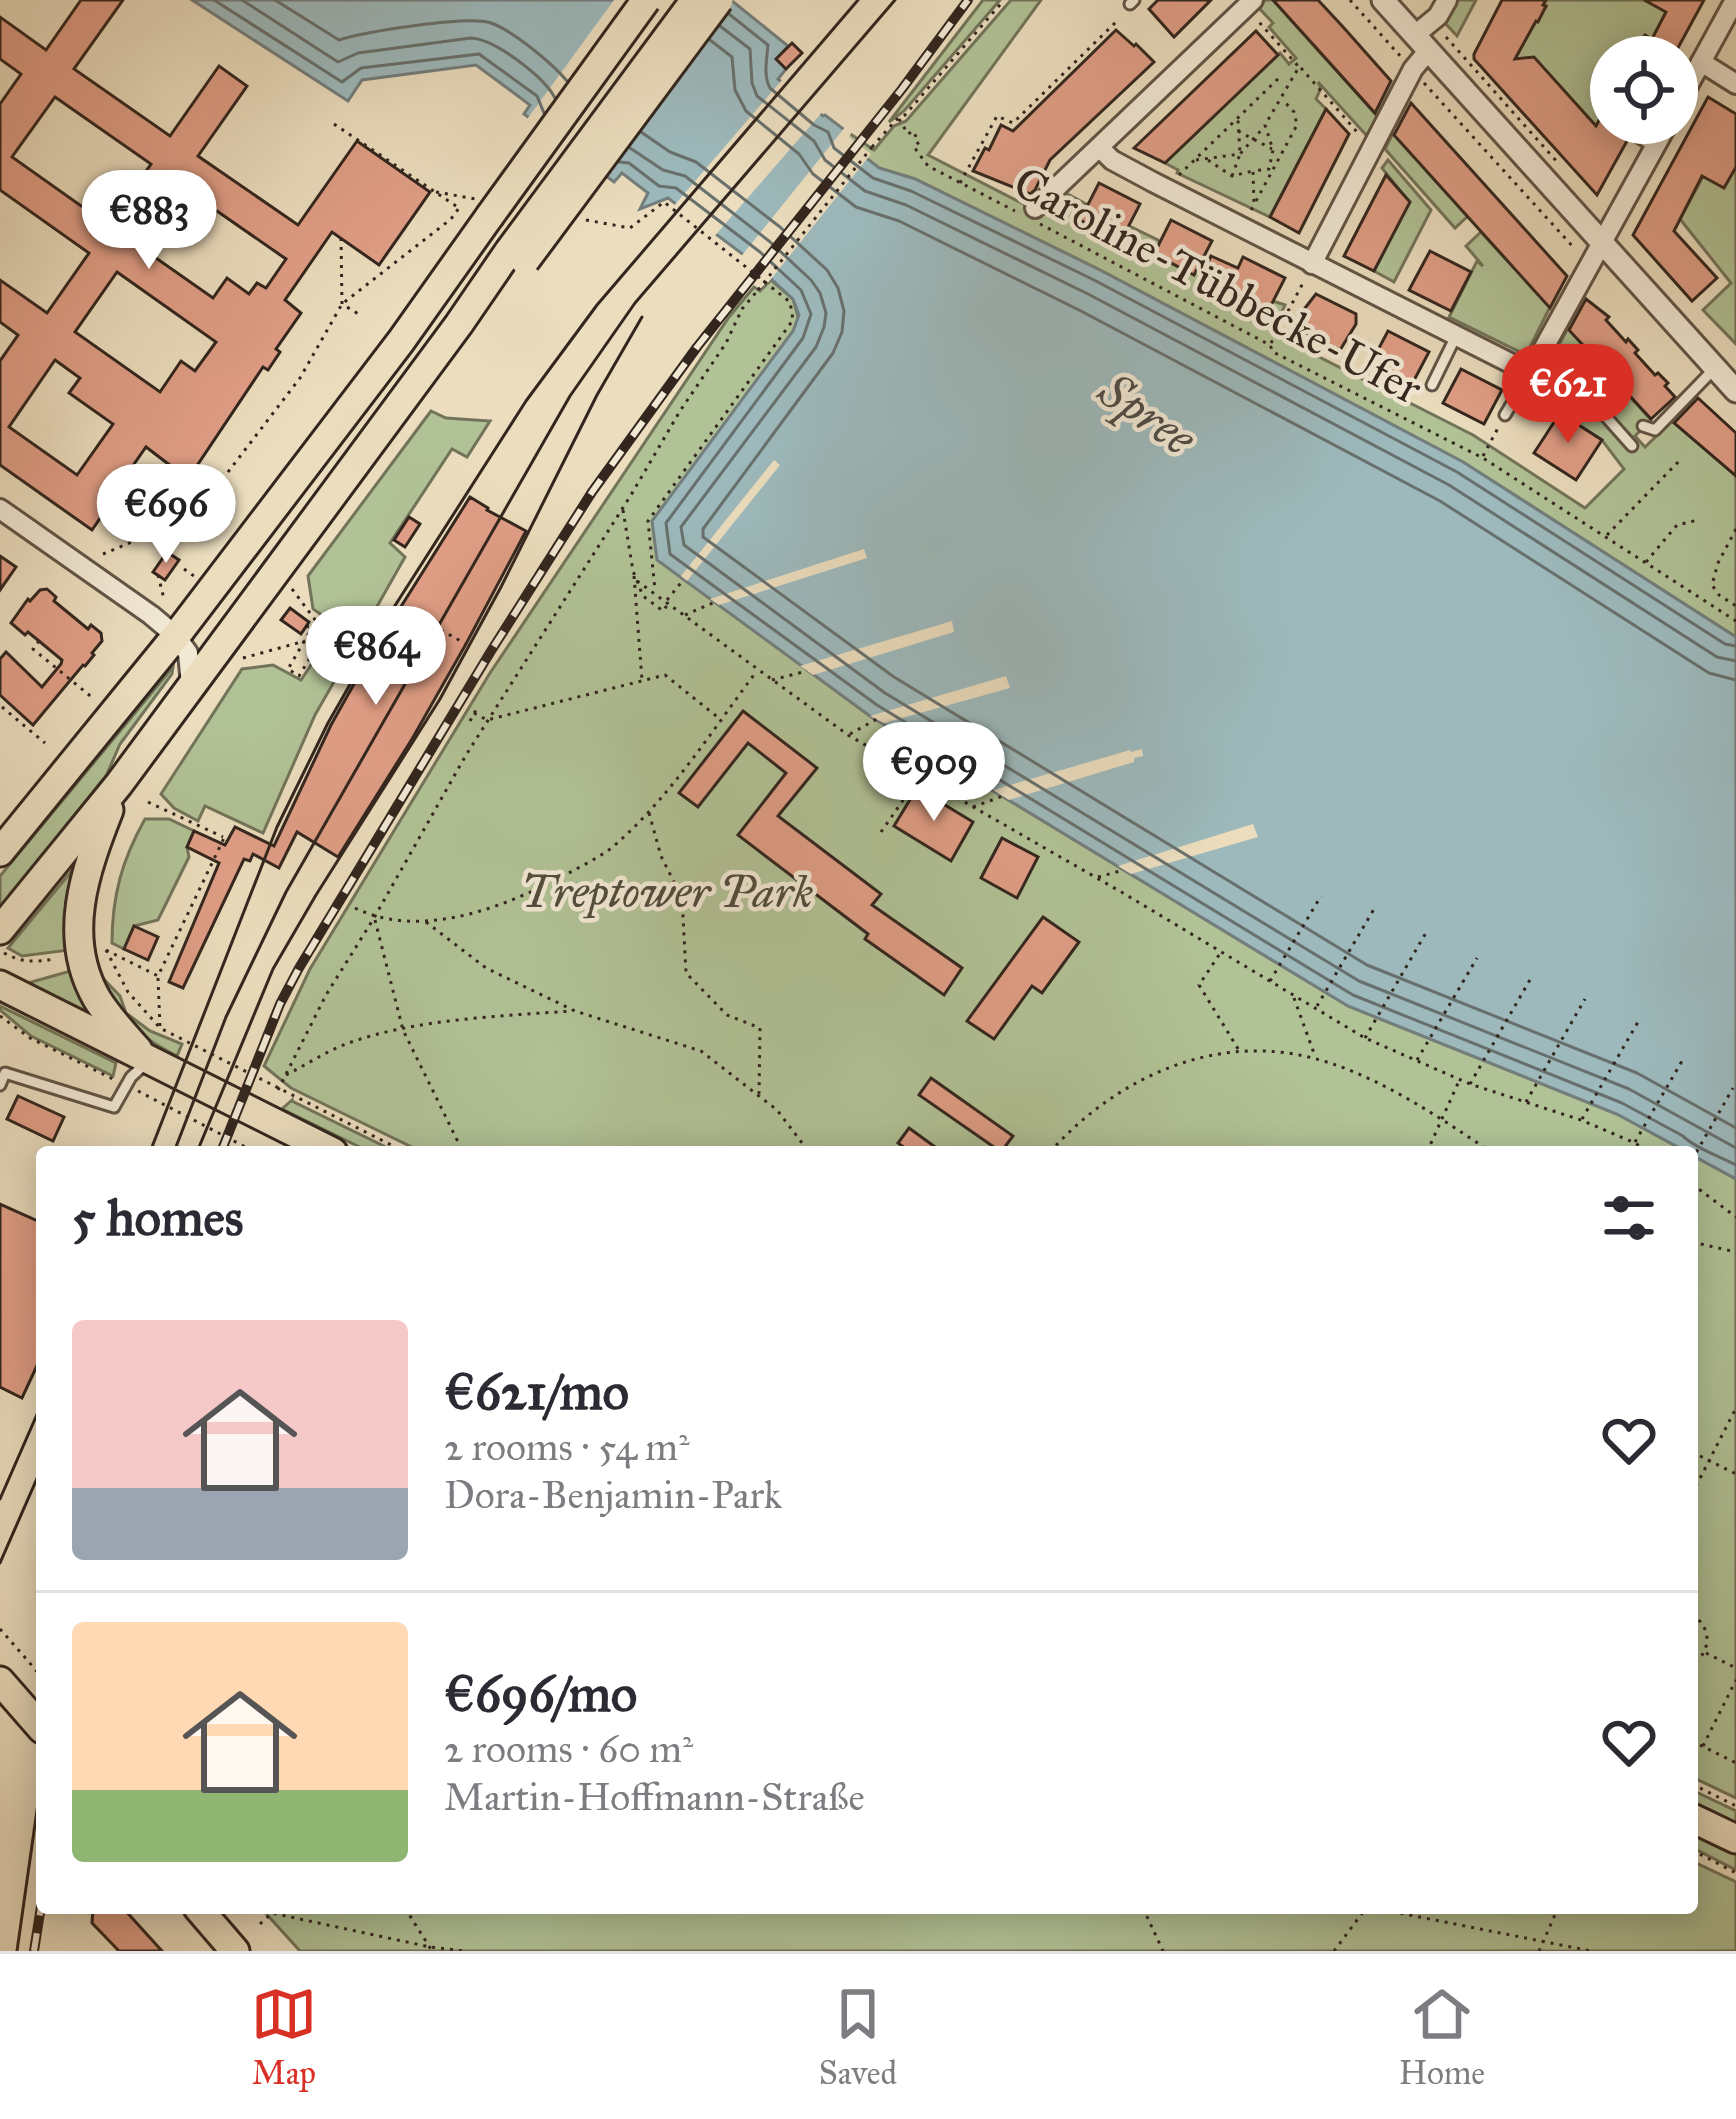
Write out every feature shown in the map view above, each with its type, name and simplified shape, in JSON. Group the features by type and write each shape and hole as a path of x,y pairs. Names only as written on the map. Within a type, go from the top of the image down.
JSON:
{"main road":[{"path":"0,852 176,636 401,341 646,0"},
{"path":"517,256 695,0"},
{"path":"2,942 459,324 719,0"},
{"path":"118,784 81,890 76,955 111,1019 148,1061"},
{"path":"5,976 148,1061 320,1146"},
{"path":"0,1681 36,1723"},
{"path":"1698,1821 1736,1839"},
{"path":"203,1914 235,1951"}],"street":[{"path":"1383,0 1736,391"},
{"path":"1312,264 1447,0"},
{"path":"1698,68 1735,0"},
{"path":"1035,208 1249,4"},
{"path":"1701,62 1736,84"},
{"path":"1100,148 1112,160 1456,336 1526,379 1655,146"},
{"path":"0,509 176,636 188,653 191,685"}],"lane":[{"path":"1651,144 1655,146"},
{"path":"1432,385 1456,336"},
{"path":"1544,347 1632,446"},
{"path":"1643,426 1655,430 1715,368"},
{"path":"1505,415 1526,379"},
{"path":"0,1085 5,1073 114,1107 131,1077 148,1061"}],"path":[{"path":"278,1090 326,995 488,720 726,343 742,309 872,147 1004,0"},
{"path":"1350,0 1384,37"},
{"path":"1249,4 1299,67 1364,140 1375,146"},
{"path":"960,183 997,116 1013,122 1119,19"},
{"path":"1455,47 1556,158"},
{"path":"1194,160 1240,154 1255,140 1299,67"},
{"path":"1417,74 1579,253"},
{"path":"1153,182 1160,169 1177,177 1282,75"},
{"path":"1264,239 1271,224 1250,214 1297,125 1294,112 1282,98"},
{"path":"1232,176 1240,154 1238,118"},
{"name":"Caroline-Tübbecke-Ufer","path":"898,120 908,134 913,131 919,142 914,147 928,166 1270,345 1273,352 1483,458 1736,621"},
{"path":"103,554 163,530 202,506 300,377 342,304 451,220 459,208 334,124"},
{"path":"1206,159 1232,176 1269,169 1273,150 1265,125"},
{"path":"1229,127 1273,150"},
{"path":"1253,172 1254,205"},
{"path":"629,228 664,202 790,302 793,320 648,521 655,593"},
{"path":"340,238 342,304"},
{"path":"1270,345 1312,264"},
{"path":"342,304 360,315"},
{"path":"1526,379 1567,411"},
{"path":"1483,458 1505,415"},
{"path":"1606,536 1682,458"},
{"path":"202,506 204,541"},
{"path":"622,508 633,571 642,682"},
{"path":"1646,562 1677,525 1698,520"},
{"path":"1736,529 1712,585 1736,606"},
{"path":"184,568 196,577"},
{"path":"633,571 644,596 663,611 684,579"},
{"path":"159,577 164,599"},
{"path":"637,581 848,735 1365,1038 1459,1080 1581,1120 1639,1146"},
{"path":"293,590 316,621 308,628 288,669 299,676 328,634 308,628"},
{"path":"685,615 715,602"},
{"path":"399,607 424,621"},
{"path":"407,621 412,614"},
{"path":"441,631 466,644"},
{"path":"450,644 454,638"},
{"path":"242,658 306,640"},
{"path":"39,641 33,649 78,686"},
{"path":"355,908 374,918 424,921 474,913 527,895 611,849 649,812 757,670"},
{"path":"770,680 807,670"},
{"path":"488,720 665,675 720,720"},
{"path":"2,707 45,743"},
{"path":"470,721 476,711 488,720"},
{"path":"848,735 877,719"},
{"path":"913,786 919,776"},
{"path":"881,832 906,796"},
{"path":"971,808 1003,796"},
{"path":"148,802 226,839 158,976 160,1028"},
{"path":"649,812 661,856 682,898 686,973 727,1015 760,1028 759,1096"},
{"path":"1096,878 1124,870"},
{"path":"1269,982 1322,896"},
{"path":"1315,1009 1374,909"},
{"path":"374,918 403,1030 460,1146"},
{"path":"424,921 486,968 575,1011 701,1051 777,1110 804,1146"},
{"path":"1365,1038 1427,932"},
{"path":"2,942 16,960 31,963 76,955"},
{"path":"158,976 106,950 128,992 160,1028 393,1146"},
{"path":"1220,953 1199,985 1240,1052"},
{"path":"1416,1062 1477,958"},
{"path":"5,976 16,960"},
{"path":"1470,1084 1531,978"},
{"path":"1293,996 1316,1060"},
{"path":"1525,1102 1585,999"},
{"path":"285,1076 345,1044 403,1030 476,1018 575,1011"},
{"path":"1581,1120 1638,1022"},
{"path":"1058,1146 1124,1088 1158,1071 1204,1057 1275,1051 1316,1060 1390,1090 1482,1146"},
{"path":"1635,1143 1682,1061"},
{"path":"1430,1146 1459,1080"},
{"path":"1698,1149 1733,1088"},
{"path":"1698,1188 1736,1216"},
{"path":"1698,1243 1736,1252"},
{"path":"1698,1482 1736,1408"},
{"path":"1698,1455 1736,1474"},
{"path":"1698,1618 1707,1633 1705,1653 1698,1659"},
{"path":"0,1629 36,1670"},
{"path":"1705,1653 1736,1668"},
{"path":"1703,1746 1736,1680"},
{"path":"1698,1744 1736,1763"},
{"path":"1698,1787 1736,1806"},
{"path":"1698,1853 1736,1873"},
{"path":"260,1924 271,1914"},
{"path":"276,1914 431,1949 464,1951"},
{"path":"410,1914 431,1949"},
{"path":"1146,1914 1162,1951"},
{"path":"1334,1951 1362,1914"},
{"path":"1403,1914 1591,1951"},
{"path":"1539,1951 1555,1914"}],"green space":[{"path":"983,0 1000,0 904,111 889,122"},
{"path":"1011,0 1041,0 928,155 1041,213 1064,192 1088,205 1080,220 1116,234 1120,241 1131,227 1160,242 1155,254 1194,274 1203,263 1230,276 1226,292 1266,312 1273,301 1285,305 1272,333 1473,435 1585,508 1624,469 1602,440 1532,389 1568,328 1651,420 1635,436 1645,447 1672,421 1736,473 1736,637 1463,462 1100,270 915,179 879,168 840,138 846,131 874,150 894,126 906,121"},
{"path":"1273,0 1377,116 1367,136 1318,82 1321,88 1316,99 1326,109 1270,217 1165,163 1280,53 1289,64 1296,58 1258,7"},
{"path":"1455,0 1476,0 1457,36 1444,22"},
{"path":"1546,0 1664,0 1660,8 1666,12 1654,36 1590,36 1590,119 1534,58 1516,59 1514,48 1525,26 1531,29"},
{"path":"1393,133 1469,215 1455,228 1385,149"},
{"path":"1719,147 1736,157 1736,344 1703,310 1731,283 1680,219"},
{"path":"1388,160 1431,210 1394,282 1374,271 1409,202 1382,168"},
{"path":"1481,232 1550,307 1526,355 1449,317 1477,261 1483,266 1466,246"},
{"name":"Treptower Park","path":"771,280 793,299 799,320 681,576 870,716 1348,1006 1617,1114 1676,1146 410,1146 291,1088 264,1066 310,969 490,673 729,317 754,287 760,291"},
{"path":"431,411 446,418 490,421 467,457 452,449 390,543 405,557 358,640 313,609 308,576"},
{"path":"340,649 350,654 315,715 263,833 205,806 198,821 174,808 161,794 242,669 273,665 301,680 321,650 334,657"},
{"path":"173,667 120,744 106,776 0,909 0,876"},
{"path":"145,819 169,819 194,831 187,847 189,857 158,920 134,926 124,949 112,943 116,894"},
{"path":"75,867 69,950 22,956 8,948"},
{"path":"74,970 95,1015 91,1019 28,983"},
{"path":"96,971 120,996 126,1013 150,1031 182,1044 177,1056 128,1021"},
{"path":"0,1006 116,1063 113,1076 31,1036"},
{"path":"292,1100 384,1146 358,1146 282,1109"},
{"path":"1698,1158 1736,1179 1736,1798 1698,1780"},
{"path":"1698,1793 1736,1811 1736,1825 1698,1806"},
{"path":"1698,1834 1736,1853 1736,1870 1698,1851"},
{"path":"1698,1864 1736,1882 1736,1951 300,1951 266,1914 1698,1914"}],"water":[{"name":"Spree","path":"192,0 731,0 788,46 777,59 786,69 778,79 846,131 841,138 879,168 915,179 1100,270 1463,462 1736,637 1736,1179 1698,1158 1698,1146 1676,1146 1617,1114 1348,1006 870,716 657,560 652,521 793,331 799,315 793,299 753,262 668,198 640,209 648,193 622,173 614,182 524,114 530,105 476,65 362,80 348,101"}],"pier":[{"path":"614,0 678,0 566,153 525,122"},
{"path":"788,73 786,78 825,109 712,239 672,208"},
{"path":"846,126 852,132 849,137 871,154 767,284 739,259"},
{"path":"774,460 780,465 687,581 681,576"},
{"path":"864,549 867,558 719,605 710,599"},
{"path":"952,621 954,632 813,675 800,666"},
{"path":"1006,676 1010,688 884,723 870,716"},
{"path":"1142,749 1143,756 1134,762 1009,800 993,790 1130,750"},
{"path":"1253,824 1258,837 1131,874 1118,866"}],"building":[{"path":"81,0 123,0 74,69 170,136 219,66 247,86 198,156 298,225 357,141 430,192 379,265 332,232 285,300 301,313 276,349 280,352 268,370 263,367 188,479 146,447 92,530 0,465 0,361 18,335 0,322 0,280 47,313 89,253 0,190 0,104 21,74 0,59 0,17 46,50","holes":["55,97 151,164 108,225 12,157","178,184 286,259 266,288 257,283 249,294 227,278 213,298 136,244","117,272 216,342 195,371 181,361 160,392 75,332","55,360 80,378 69,393 113,424 77,475 9,427"]},
{"path":"1158,0 1211,0 1174,37 1149,9"},
{"path":"1273,0 1318,0 1344,28 1391,81 1375,113"},
{"path":"1502,0 1546,0 1515,59 1534,57 1590,119 1590,144 1625,144 1597,195 1474,59"},
{"path":"1644,0 1704,0 1684,36 1654,36 1666,12"},
{"path":"1116,30 1154,62 1050,160 1035,190 1030,194 973,171 1001,125 1013,131"},
{"path":"1256,31 1278,55 1165,163 1134,148"},
{"path":"792,43 802,53 786,69 776,59"},
{"path":"1708,97 1736,114 1736,167 1724,188 1702,176 1674,231 1717,278 1692,301 1633,235 1682,144 1698,144 1698,115"},
{"path":"1411,103 1567,276 1550,308 1394,135"},
{"path":"1326,109 1349,134 1299,233 1270,217"},
{"path":"1386,175 1410,202 1374,271 1344,256"},
{"path":"1099,183 1140,204 1121,241 1080,220"},
{"path":"1171,220 1212,241 1194,275 1154,254"},
{"path":"1430,251 1471,272 1451,311 1409,290"},
{"path":"1211,256 1238,268 1243,257 1285,278 1267,313 1226,291 1232,280 1207,265"},
{"path":"1316,294 1356,314 1356,324 1340,350 1298,329"},
{"path":"1586,299 1609,317 1606,320 1638,350 1635,353 1668,383 1665,386 1675,397 1651,419 1569,330"},
{"path":"1388,331 1429,352 1411,386 1370,365"},
{"path":"1461,369 1502,390 1484,424 1443,403"},
{"path":"1698,398 1736,433 1736,476 1674,423"},
{"path":"1560,413 1602,440 1576,480 1534,453"},
{"path":"470,497 526,531 412,739 338,857 297,832 279,868 253,854 250,861 244,859 183,988 169,982 219,863 187,847 194,831 225,845 235,827 274,846 368,659"},
{"path":"409,517 420,524 405,547 394,540"},
{"path":"167,552 179,560 165,580 153,572"},
{"path":"0,556 16,567 0,590"},
{"path":"47,589 56,597 54,601 88,629 91,625 101,633 102,641 33,725 0,695 0,659 6,652 42,687 61,664 39,641 11,623 28,599"},
{"path":"290,608 309,622 301,634 281,620"},
{"path":"743,711 817,768 778,816 881,894 872,905 962,968 944,995 865,939 868,934 738,835 786,773 748,743 698,807 679,793"},
{"path":"917,788 973,822 951,861 894,826"},
{"path":"1002,838 1038,857 1017,898 981,878"},
{"path":"1043,917 1079,942 1042,993 1032,986 994,1039 967,1021"},
{"path":"134,926 158,937 148,960 124,949"},
{"path":"931,1078 1013,1136 1006,1146 992,1146 919,1095"},
{"path":"18,1096 64,1117 53,1141 7,1119"},
{"path":"909,1128 934,1146 902,1146 898,1143"},
{"path":"0,1204 36,1220 36,1368 22,1398 0,1387"},
{"path":"93,1914 128,1914 162,1951 119,1951 92,1923"}],"tram line":[{"path":"152,1146 277,827 328,723 396,604 526,401 597,305 858,0"},
{"path":"176,1146 226,1017 286,892 570,396 635,303 895,0"},
{"path":"199,1146 273,969 440,699 642,317"},
{"path":"0,1499 36,1417"},
{"path":"0,1563 36,1481"},
{"path":"17,1951 36,1817"}],"railway":[{"path":"223,1146 299,968 592,492 697,347 968,0"},
{"path":"34,1951 40,1914"}]}
